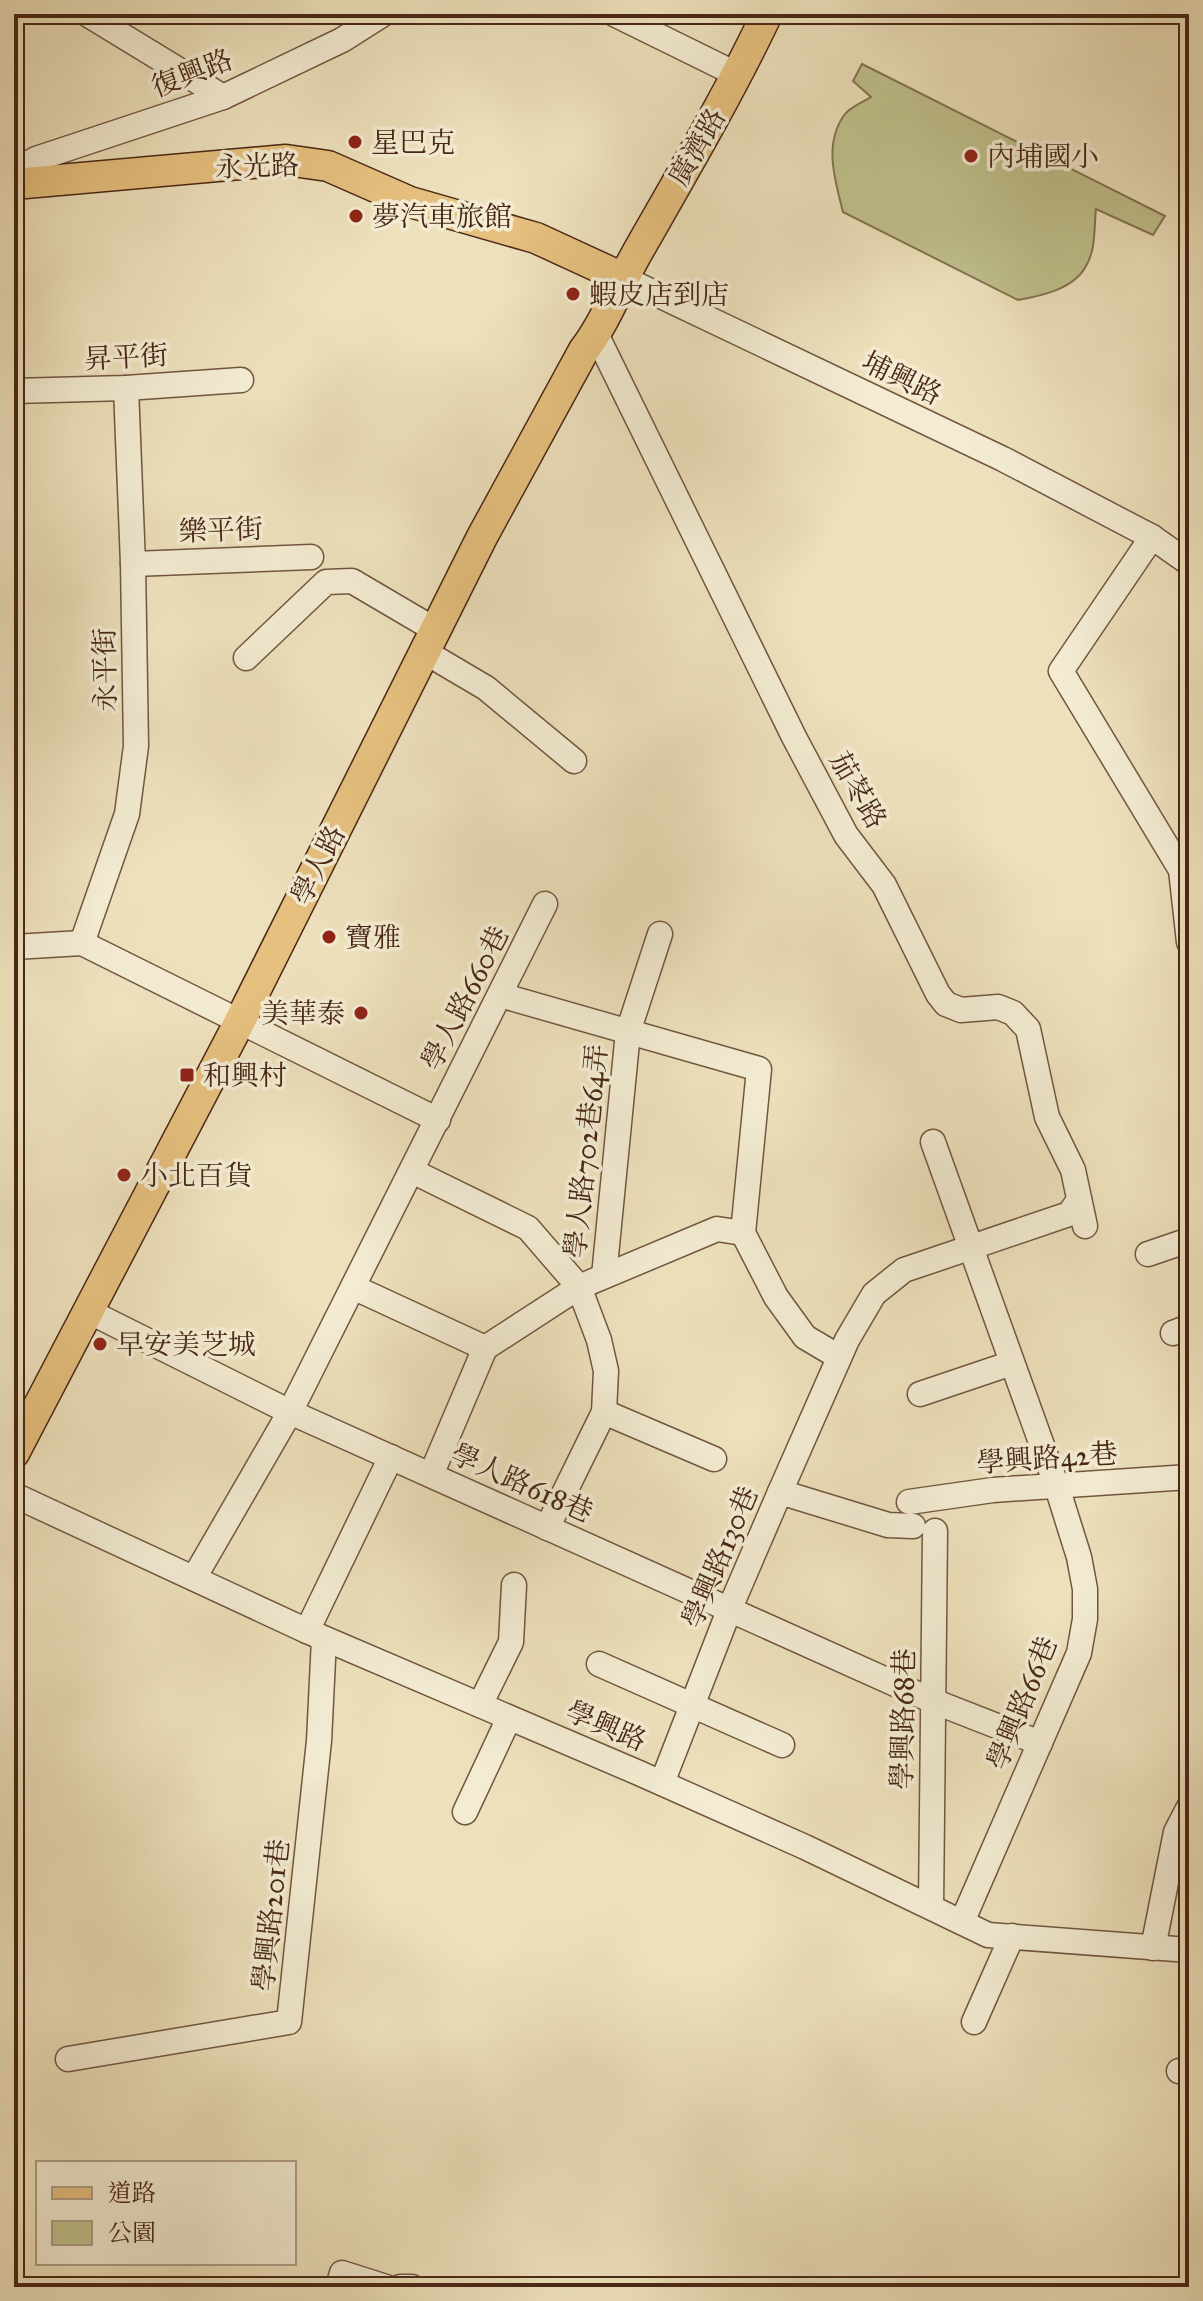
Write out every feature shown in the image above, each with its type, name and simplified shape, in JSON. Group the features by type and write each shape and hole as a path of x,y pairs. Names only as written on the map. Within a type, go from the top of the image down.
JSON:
{"main road":[{"name":"廣濟路","path":"623,278 738,75 767,14"},
{"name":"永光路","path":"14,184 286,160 328,166 410,202 536,238 623,278"},
{"name":"學人路","path":"14,1453 239,1023 482,537 584,350 596,334 623,278"}],"street":[{"path":"87,14 223,97"},
{"name":"復興路","path":"14,171 36,159 223,97 342,40 383,14"},
{"path":"614,14 738,75"},
{"name":"埔興路","path":"623,278 1003,459 1152,537 1189,563"},
{"name":"茄苳路","path":"596,334 794,737 846,835 884,885 938,994 946,1004 961,1010 998,1007 1013,1013 1028,1029 1047,1117 1073,1170 1085,1226"},
{"name":"昇平街","path":"14,391 126,388 241,380"},
{"name":"永平街","path":"82,943 127,814 136,746 126,388"},
{"path":"1152,537 1061,671 1181,870 1189,942"},
{"name":"樂平街","path":"133,564 311,557"},
{"path":"246,658 326,582 352,581 431,641 574,761"},
{"name":"學人路660巷","path":"290,1412 545,904"},
{"name":"學人路702巷64弄","path":"604,1276 628,1032 660,934"},
{"path":"14,947 82,943 438,1120"},
{"path":"500,995 759,1069 743,1233 776,1297 805,1337 839,1357"},
{"name":"學興路66巷","path":"933,1142 1057,1487 1079,1557 1085,1589 1085,1619 1079,1653 962,1922"},
{"path":"412,1171 528,1228 579,1287 599,1340 606,1371 604,1412 547,1528"},
{"name":"學興路130巷","path":"662,1783 730,1608 780,1492 839,1357 874,1294 904,1270 1069,1214 1079,1200"},
{"path":"431,1475 485,1348 579,1287 717,1229 743,1233"},
{"path":"1148,1254 1189,1240"},
{"path":"353,1287 485,1348"},
{"name":"學人路618巷","path":"88,1311 290,1412 933,1701 1040,1743"},
{"path":"920,1394 1012,1363"},
{"path":"194,1578 290,1412"},
{"path":"604,1412 714,1459"},
{"path":"316,1635 391,1457"},
{"name":"學興路42巷","path":"780,1492 888,1525 919,1520 993,1490 1189,1477"},
{"name":"學興路","path":"14,1495 316,1635 662,1783 988,1935 1189,1950"},
{"name":"學興路68巷","path":"919,1520 933,1701 931,1907"},
{"path":"480,1705 511,1642 514,1585"},
{"name":"學興路201巷","path":"68,2059 289,2022 319,1741 316,1635"},
{"path":"599,1664 782,1745"},
{"path":"465,1812 509,1718"},
{"path":"1153,1948 1176,1832 1189,1807"},
{"path":"974,2022 1012,1936"},
{"path":"338,2287 342,2273 386,2287"},
{"path":"400,2287 412,2287"}],"green space":[{"path":"862,64 1165,216 1153,235 1096,209 1092,253 1081,274 1056,290 1018,300 843,212 834,175 834,137 845,114 871,97 853,81"}],"place":[{"name":"星巴克","path":"355,142"},
{"name":"內埔國小","path":"971,156"},
{"name":"夢汽車旅館","path":"356,216"},
{"name":"蝦皮店到店","path":"573,294"},
{"name":"寶雅","path":"329,937"},
{"name":"美華泰","path":"361,1013"},
{"name":"和興村","path":"187,1075"},
{"name":"小北百貨","path":"124,1175"},
{"name":"早安美芝城","path":"100,1344"}]}
